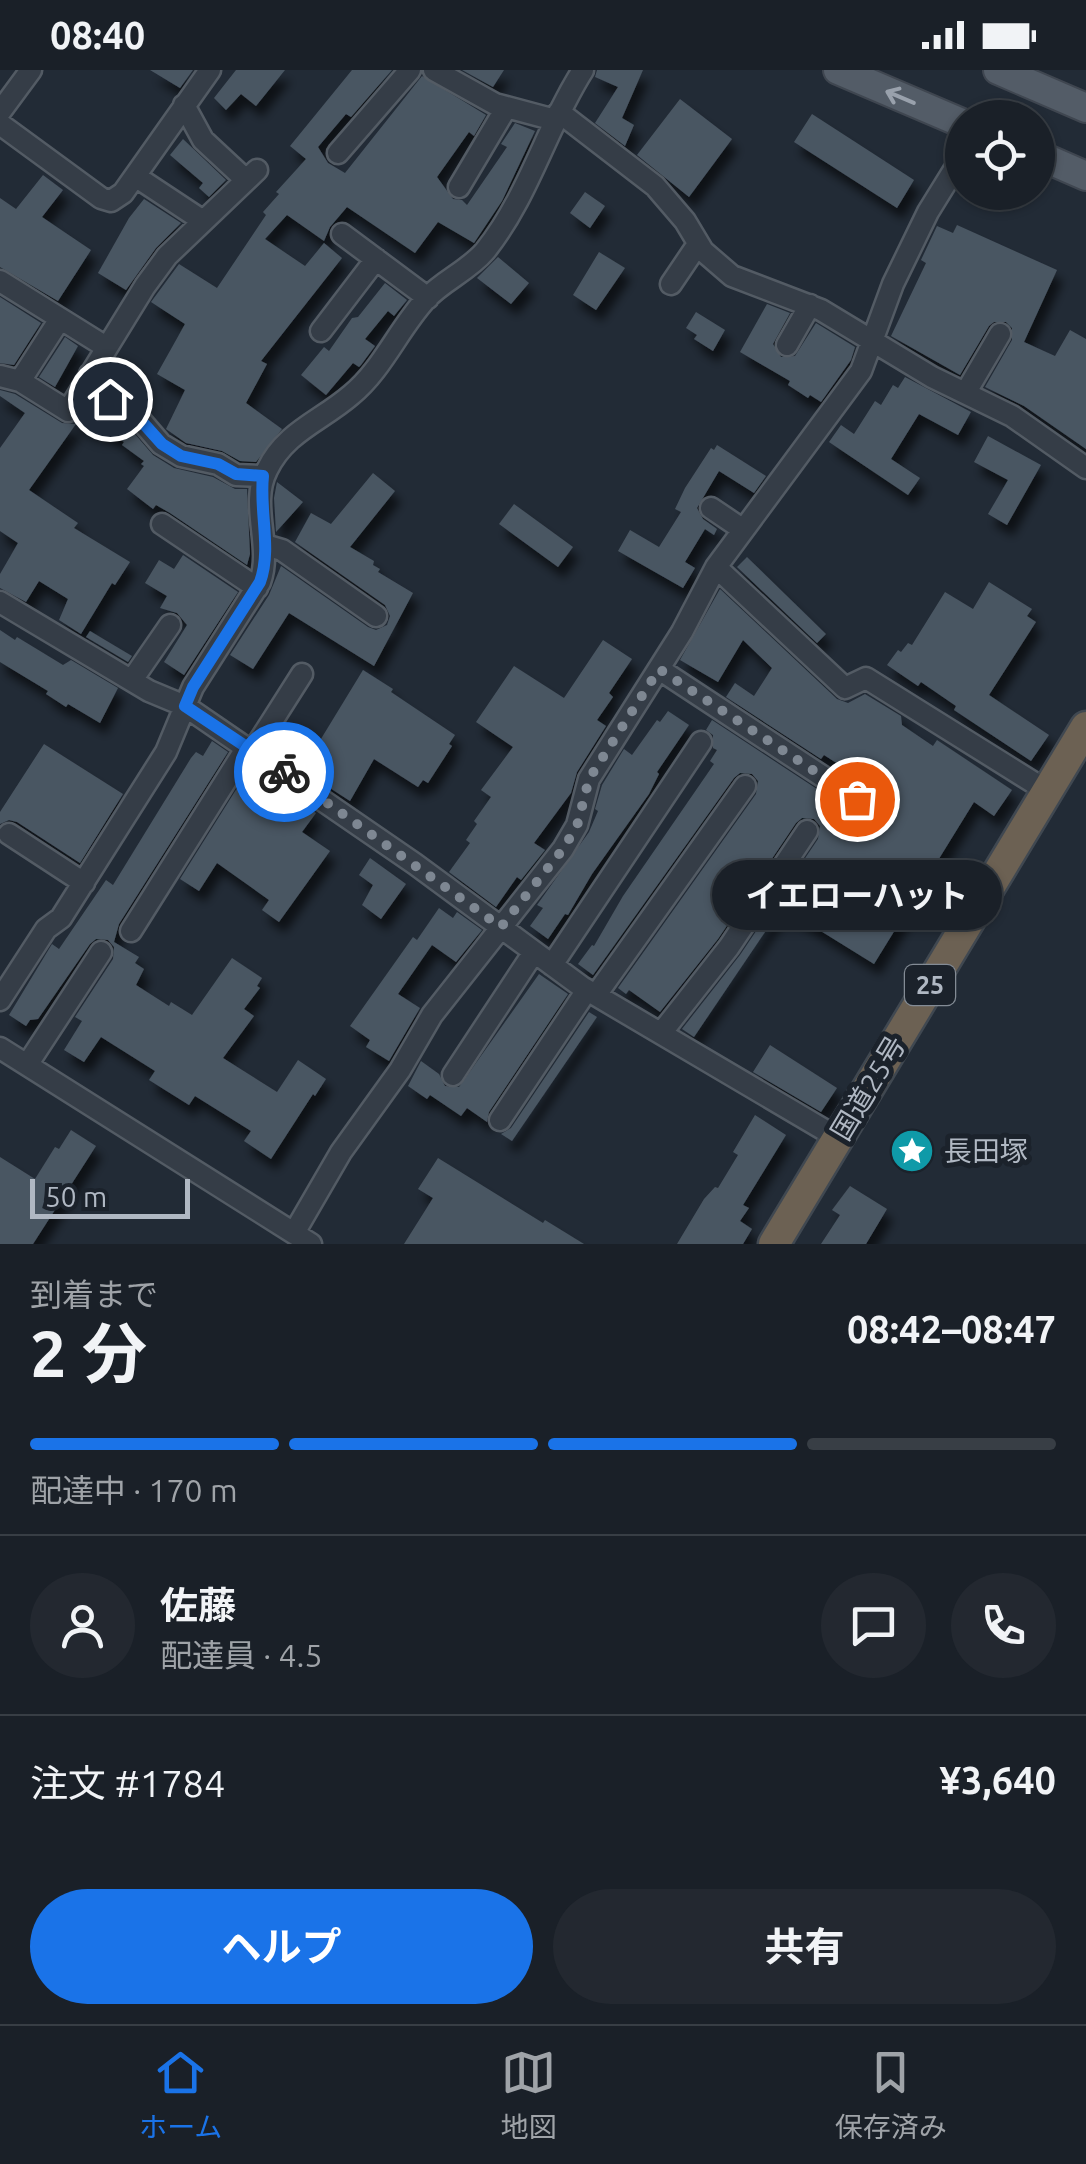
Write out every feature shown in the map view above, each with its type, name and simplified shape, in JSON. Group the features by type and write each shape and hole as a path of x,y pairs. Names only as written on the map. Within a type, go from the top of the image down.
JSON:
{"highway":[{"name":"国道25号","path":"774,1244 1086,727"}],"main road":[{"path":"838,70 945,116"},
{"path":"998,70 1086,108"},
{"path":"1055,162 1086,176"}],"street":[{"path":"0,112 31,70"},
{"path":"0,124 101,198 111,201 123,193 210,70"},
{"path":"338,153 410,70"},
{"path":"0,1000 46,930 61,918 166,752 193,687 256,588 266,566 260,501 263,476 277,453 297,431 353,394 428,298 467,270 485,250 513,210 583,70"},
{"path":"437,71 506,108 557,116 655,186 685,221 698,244 732,276 810,305 932,377 1012,416 1086,468"},
{"path":"60,319 10,378 68,410 144,286 167,256 252,175 203,140 184,105"},
{"path":"459,187 506,108"},
{"path":"135,176 203,221"},
{"path":"0,1048 302,1239 332,1166 400,1070 432,1015 563,849 577,826 589,779 659,669 716,567 850,387 873,342 881,311 910,249 945,184"},
{"path":"342,234 428,298"},
{"path":"671,284 698,244"},
{"path":"321,331 376,259"},
{"path":"0,281 106,348"},
{"path":"786,346 810,305"},
{"path":"966,392 1000,334"},
{"path":"90,374 96,387 136,415 162,444 181,456 218,464 236,474 263,476"},
{"path":"711,508 742,529"},
{"path":"162,524 256,588"},
{"path":"265,545 282,550 376,616"},
{"path":"716,567 845,688 866,678 1047,791"},
{"path":"0,602 132,680 185,706 250,748 591,993 838,1138"},
{"path":"132,680 170,625"},
{"path":"659,669 857,799"},
{"path":"131,931 250,748 301,687"},
{"path":"552,965 702,742"},
{"path":"500,1120 745,786"},
{"path":"662,1032 729,947 807,832"},
{"path":"9,834 84,883"},
{"path":"27,1065 100,952"},
{"path":"454,1075 534,952"}],"building":[{"path":"150,70 193,70 180,88"},
{"path":"236,70 285,70 256,106 241,94 226,110 214,98"},
{"path":"352,70 392,70 351,117 346,114 318,147 328,163 345,173 422,76 486,115 474,136 469,132 437,177 453,199 467,205 507,147 501,144 515,123 535,131 502,201 474,243 438,222 415,253 347,207 324,241 287,215 265,239 305,266 324,243 342,258 261,361 267,364 246,403 282,429 256,462 240,461 222,451 186,443 166,429 185,390 157,374 185,324 151,302 179,264 217,288 266,215 263,212 279,194 276,192 306,159 290,146"},
{"path":"462,70 504,70 493,87"},
{"path":"597,70 643,70 622,118 634,125 625,146 595,123 618,87 595,77"},
{"path":"680,99 732,139 689,197 637,155"},
{"path":"812,114 914,180 897,208 794,142"},
{"path":"183,139 226,180 209,197 199,188 203,183 170,155"},
{"path":"43,175 63,190 42,217 91,250 58,301 0,267 0,198 16,209"},
{"path":"585,192 605,206 590,228 570,213"},
{"path":"144,199 181,223 156,248 126,290 98,273"},
{"path":"957,225 1057,270 1024,342 1055,356 1070,330 1086,339 1086,449 1024,406 985,387 1012,340 1012,328 1006,322 989,326 960,375 891,336 926,263 921,260 937,226 953,233"},
{"path":"599,252 625,268 596,310 573,295"},
{"path":"498,257 529,283 511,304 477,278"},
{"path":"385,283 407,300 394,316 388,311 365,339 375,346 361,365 353,363 326,395 301,375 324,347 329,351 352,318 358,317"},
{"path":"0,297 41,323 14,365 0,363"},
{"path":"767,304 790,313 773,344 781,357 795,356 816,323 855,347 851,360 821,402 810,395 808,398 788,385 790,381 740,352"},
{"path":"696,312 725,330 713,351 694,339 697,335 686,328"},
{"path":"65,337 78,346 55,387 39,377"},
{"path":"905,377 971,412 958,435 919,414 891,459 920,478 908,495 829,442 841,425 854,434 875,401 881,405 893,385 898,388"},
{"path":"0,390 15,394 62,423 76,424 29,490 78,523 74,528 130,562 115,585 112,583 81,634 59,620 68,599 39,581 26,602 0,588 0,574 18,543 0,531 0,448 25,413 0,396"},
{"path":"91,400 127,425 153,455 174,468 213,477 235,489 247,489 247,565 127,489 144,461 122,445 124,442 82,415"},
{"path":"988,436 1041,465 1007,525 988,514 1008,480 974,462"},
{"path":"717,445 766,476 754,493 719,471 697,508 703,519 717,529 714,535 705,529 685,562 695,568 683,588 618,551 630,530 659,547 681,512 675,509 685,488 711,448 714,450"},
{"path":"373,473 395,491 350,547 374,561 378,572 413,593 374,666 289,613 253,669 230,655 269,595 281,566 368,627 376,630 387,625 390,616 385,605 295,542 311,513 331,524"},
{"path":"277,482 303,502 276,532 274,498"},
{"path":"514,504 573,547 558,567 499,524"},
{"path":"183,555 238,592 184,675 164,662 187,625 177,613 160,608 167,596 145,583 159,560 174,569"},
{"path":"747,557 826,634 817,643 737,567"},
{"path":"989,582 1032,609 1027,616 1036,622 989,695 1049,735 1031,761 954,710 956,706 921,682 918,686 887,665 898,650 901,652 908,643 912,645 945,592 973,609"},
{"path":"720,589 837,699 848,703 865,694 901,716 902,725 933,746 937,740 1012,790 994,816 974,802 874,964 782,907 694,1037 682,1029 740,955 818,839 820,826 814,819 802,818 796,823 718,939 660,1012 629,990 626,994 618,988 756,794 758,781 752,774 740,773 734,778 593,975 578,964 594,946 623,896 714,764 710,761 717,750 713,748 713,735 706,730 712,720 849,810 862,812 871,801 865,788 850,778 852,773 824,755 821,759 726,697 735,683 754,696 772,668 743,640 718,682 680,660"},
{"path":"0,630 63,665 71,660 118,688 100,723 68,704 66,707 46,694 48,691 0,662"},
{"path":"90,631 132,656 128,662 86,637"},
{"path":"603,640 632,659 609,693 613,697 597,720 606,726 577,772 571,793 534,843 545,850 521,880 517,877 496,907 449,872 470,843 466,840 477,824 474,821 491,797 481,790 513,747 476,722 514,666 564,698"},
{"path":"363,670 455,735 428,783 423,780 418,787 374,759 350,801 302,770"},
{"path":"668,711 689,725 657,772 649,794 548,939 530,926 543,908 537,905 589,832 598,811 595,809 602,785 624,749 632,755"},
{"path":"212,741 228,752 119,924 114,942 139,957 135,963 144,969 136,985 192,1015 232,958 262,978 257,986 260,988 244,1009 254,1016 223,1058 277,1092 298,1060 326,1079 271,1159 244,1141 251,1131 195,1096 189,1105 149,1080 155,1071 101,1037 84,1062 64,1050 82,1021 75,1017 113,959 114,947 108,940 96,939 90,944 38,1019 30,1020 26,1026 9,1015 52,944 59,949 106,880 113,885 191,758 196,752 203,756"},
{"path":"44,744 123,794 80,863 17,822 0,824 0,812"},
{"path":"244,777 289,805 294,798 316,813 302,832 330,851 279,922 262,910 269,900 217,863 199,891 180,879"},
{"path":"370,858 406,884 381,919 362,905 373,885 359,875"},
{"path":"439,908 453,918 457,912 482,930 456,962 432,945 398,994 420,1008 389,1061 366,1047 370,1040 350,1026 413,937 417,940"},
{"path":"539,974 568,994 489,1112 487,1122 467,1108 461,1116 430,1095 427,1099 408,1086 421,1061 439,1074 445,1086 459,1087"},
{"path":"589,1012 597,1017 512,1141 501,1134 511,1128"},
{"path":"770,1045 837,1088 821,1112 753,1072"},
{"path":"755,1115 786,1135 743,1205 749,1208 740,1221 752,1229 743,1244 677,1244 704,1199 718,1188 738,1155 733,1152"},
{"path":"71,1130 96,1146 33,1244 0,1244 0,1157 35,1179"},
{"path":"438,1158 584,1244 404,1244 433,1198 418,1189"},
{"path":"850,1186 887,1209 866,1244 821,1244 840,1215 832,1210"}],"way so far":[{"path":"284,772 501,927 563,849 577,826 589,779 659,669 857,799"}],"place":[{"name":"イエローハット","path":"857,799"},
{"name":"長田塚","path":"912,1151"}],"route":[{"path":"110,399 136,415 162,444 181,456 218,464 236,474 263,476 260,501 266,566 185,706 284,772"}]}
